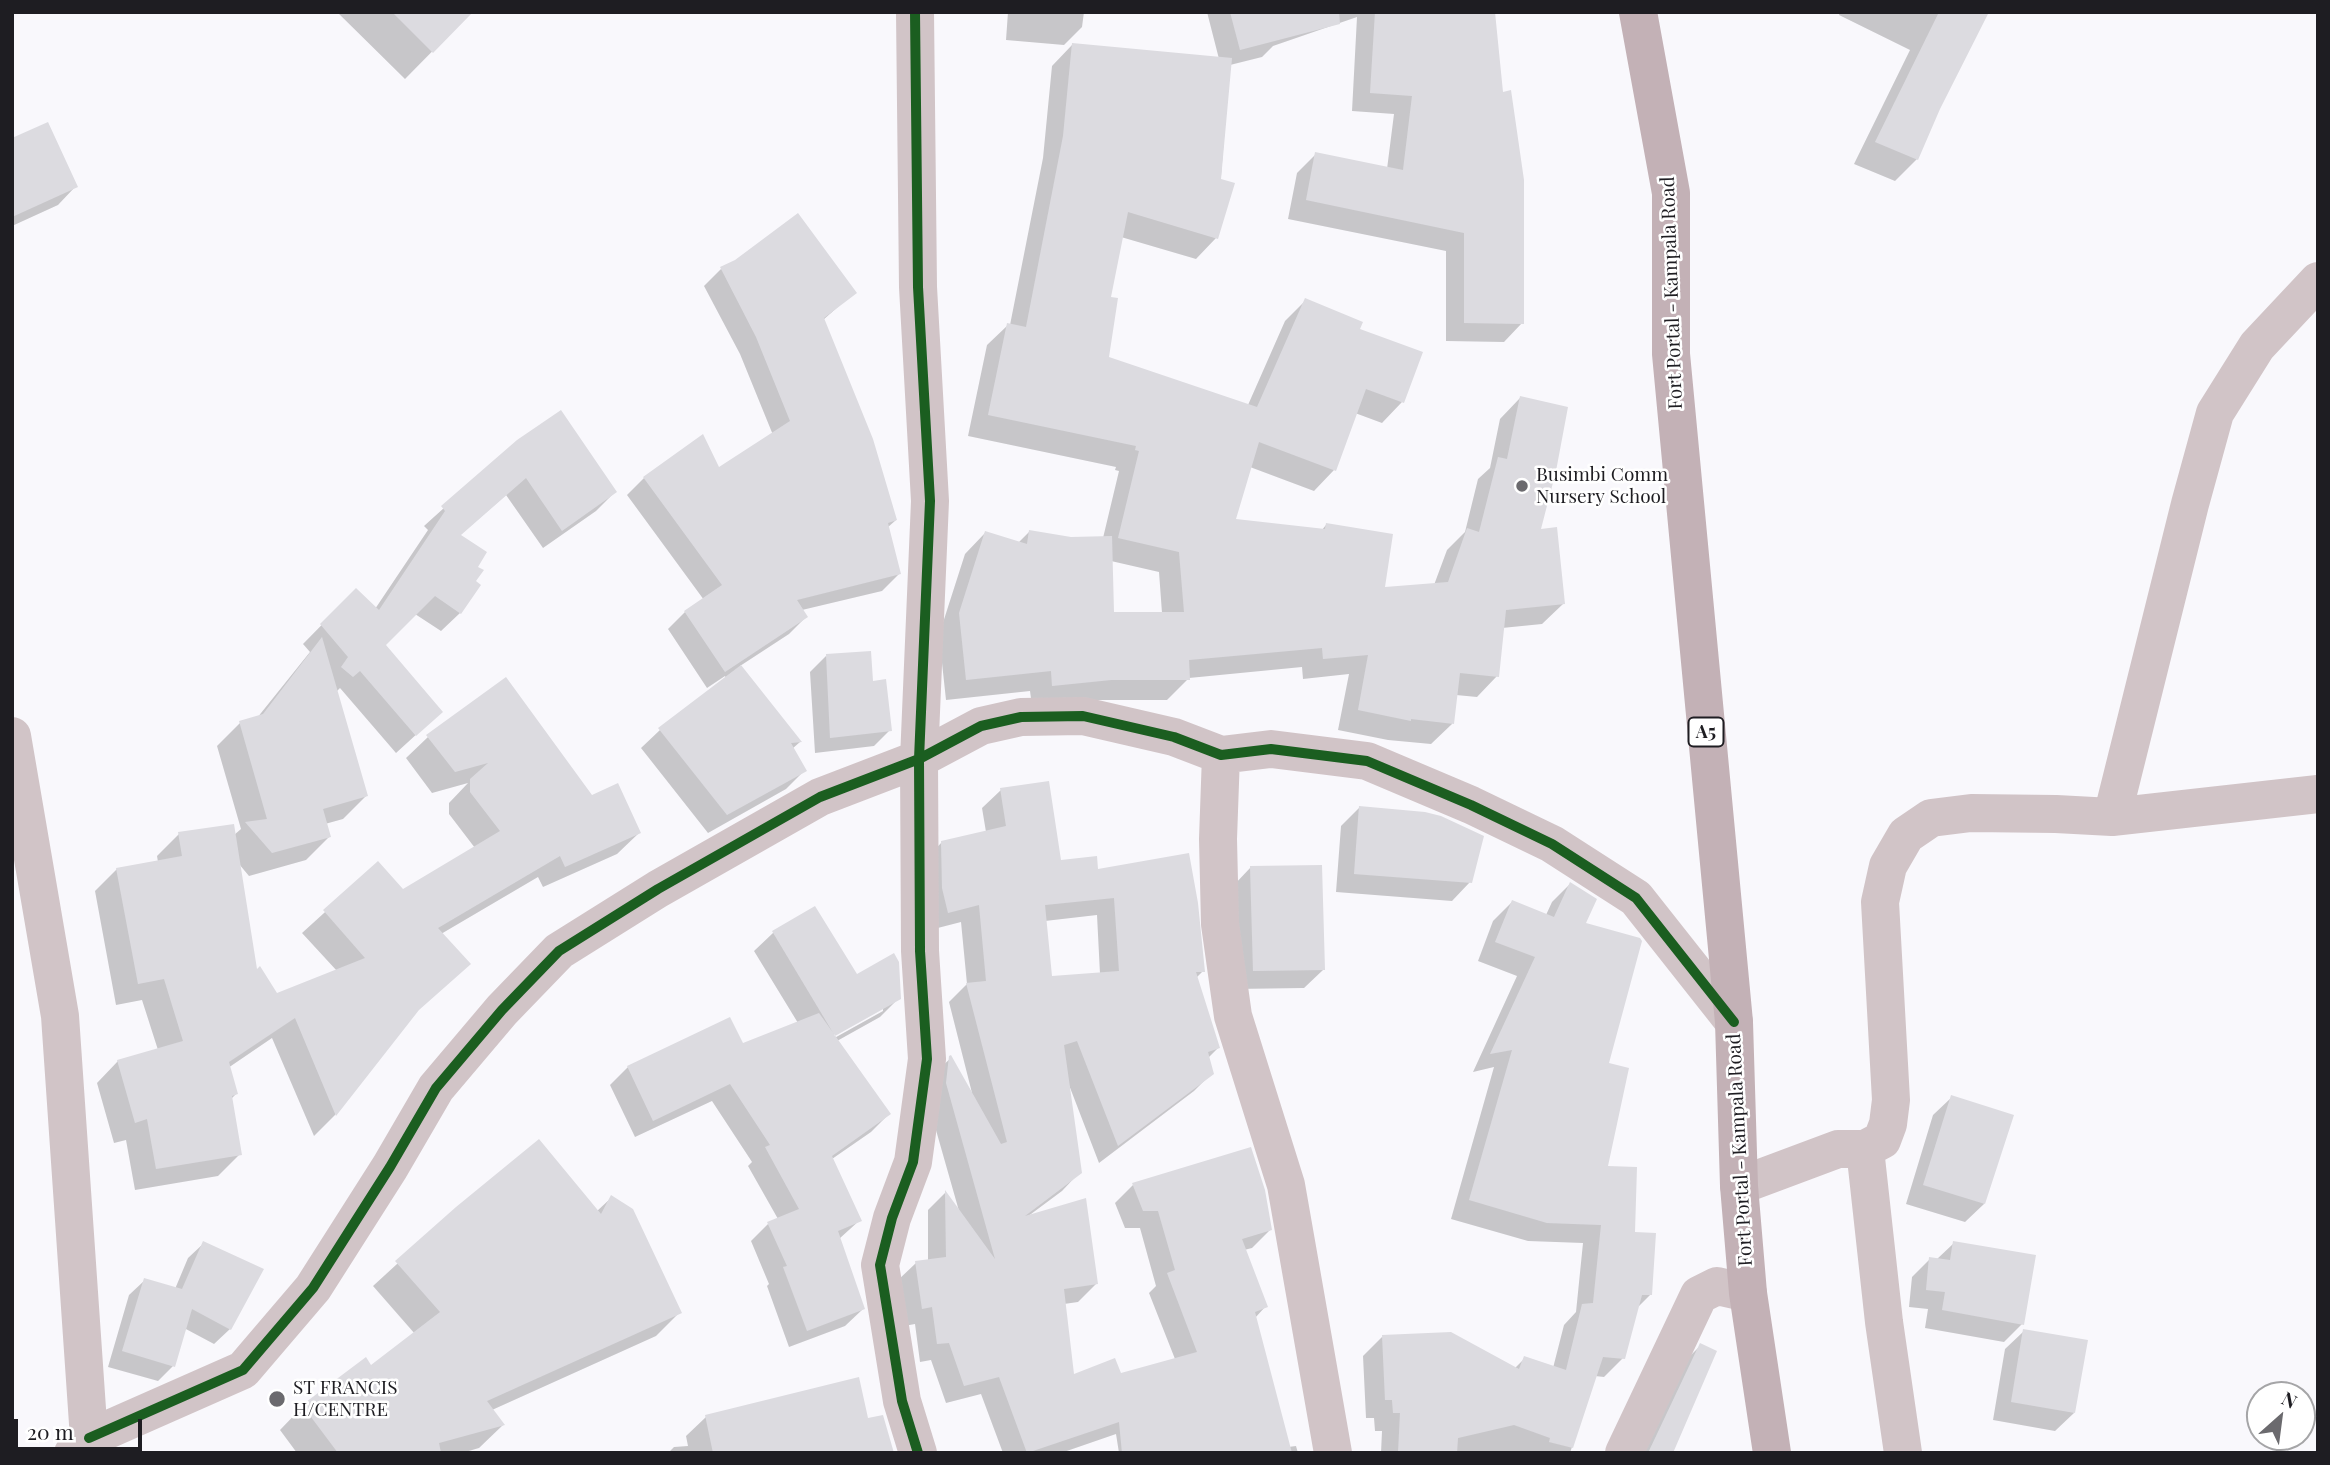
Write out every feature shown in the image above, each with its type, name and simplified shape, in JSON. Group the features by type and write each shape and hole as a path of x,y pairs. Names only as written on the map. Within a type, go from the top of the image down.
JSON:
{"main road":[{"name":"Fort Portal - Kampala Road","path":"1638,12 1671,193 1671,354 1734,1022 1738,1186 1748,1293 1772,1453"}],"street":[{"path":"915,12 918,287 930,501 919,759 920,951 927,1059 913,1163 892,1218 880,1265 902,1401 918,1453"},
{"path":"2112,817 2215,413 2257,346 2318,281"},
{"path":"12,736 60,1016 81,1446 243,1370 313,1288 390,1167 436,1088 502,1010 559,951 658,888 820,797 919,759 981,726 1021,717 1083,716 1174,737 1221,755 1271,749 1367,761 1471,805 1552,844 1636,898 1734,1022"},
{"path":"1221,755 1218,839 1220,924 1233,1016 1286,1185 1333,1453"},
{"path":"1738,1186 1838,1149 1865,1149 1882,1140 1888,1124 1891,1100 1880,902 1888,866 1906,835 1931,818 1971,813 2112,817 2318,794"},
{"path":"1865,1149 1884,1322 1903,1453"},
{"path":"1624,1453 1699,1294 1717,1286 1748,1293"}],"building":[{"path":"392,12 473,12 433,53"},
{"path":"1230,12 1339,12 1340,24 1240,50"},
{"path":"1375,12 1495,12 1503,92 1511,90 1524,180 1524,324 1464,323 1464,233 1306,200 1315,152 1403,170 1412,96 1370,93"},
{"path":"1939,12 1989,12 1940,109 1918,160 1875,142"},
{"path":"1072,43 1232,58 1221,179 1235,183 1218,239 1128,212 1111,297 1118,298 1109,357 1257,407 1305,298 1363,322 1360,329 1423,352 1404,403 1366,389 1336,471 1259,442 1236,519 1325,529 1326,523 1393,534 1385,587 1448,582 1467,528 1479,532 1498,457 1507,459 1520,396 1568,407 1556,471 1541,529 1557,527 1565,604 1506,610 1499,677 1460,673 1454,724 1411,721 1358,710 1368,655 1323,659 1322,648 1189,660 1190,680 1111,680 1052,686 1051,671 966,680 959,613 985,531 1027,544 1029,530 1071,537 1112,536 1114,612 1184,612 1179,552 1118,538 1139,451 1135,450 1136,446 988,415 1007,323 1026,327 1063,136"},
{"path":"48,122 78,187 12,217 12,138"},
{"path":"798,213 857,293 824,318 873,439 897,520 888,523 901,574 797,600 808,617 725,672 684,611 722,585 643,477 703,434 719,467 790,421 756,337 720,267 735,260"},
{"path":"561,410 617,492 562,531 526,478 461,535 487,552 478,567 484,570 476,581 481,585 461,614 435,596 386,645 443,712 416,736 360,671 353,677 341,667 348,657 320,624 356,588 379,610 445,511 441,506 517,440"},
{"path":"322,637 368,796 323,809 331,837 272,853 245,822 267,819 239,721 263,714"},
{"path":"871,651 873,681 886,679 892,731 830,738 826,654"},
{"path":"741,665 802,742 791,743 807,771 727,815 658,728"},
{"path":"506,677 592,795 618,783 641,833 565,867 560,856 438,928 471,964 419,1010 336,1116 295,1018 229,1062 238,1094 232,1096 242,1155 156,1169 147,1119 135,1123 117,1060 183,1041 164,979 138,984 116,868 182,856 178,832 234,824 257,969 260,966 277,993 365,958 323,910 378,861 403,889 500,831 470,792 470,779 488,763 455,772 426,735"},
{"path":"1049,781 1061,860 1097,856 1098,869 1189,853 1198,903 1205,972 1196,972 1220,1048 1208,1052 1214,1074 1118,1146 1077,1041 1064,1045 1082,1173 1025,1216 1086,1198 1098,1284 1064,1289 1074,1374 1115,1358 1121,1373 1197,1352 1167,1273 1175,1270 1158,1211 1143,1211 1132,1183 1251,1147 1265,1190 1272,1230 1242,1239 1268,1307 1255,1312 1292,1453 1122,1453 1119,1422 1027,1453 999,1377 964,1386 949,1343 937,1344 932,1307 922,1309 915,1261 946,1257 945,1190 995,1259 946,1083 949,1056 951,1055 1001,1144 1007,1142 966,983 986,981 979,905 948,913 942,888 941,841 1006,826 1000,788","holes":["1114,898 1119,971 1052,976 1045,905"]},
{"path":"1359,806 1425,812 1441,816 1484,836 1472,883 1354,874"},
{"path":"1322,865 1325,970 1253,971 1250,866"},
{"path":"1570,882 1597,899 1586,923 1640,938 1642,941 1609,1063 1629,1068 1608,1166 1637,1167 1635,1232 1656,1233 1652,1295 1642,1295 1625,1359 1603,1357 1573,1448 1549,1442 1550,1438 1514,1425 1458,1438 1457,1453 1398,1453 1400,1413 1393,1413 1392,1400 1385,1400 1382,1335 1451,1332 1519,1369 1524,1356 1566,1370 1582,1304 1593,1303 1601,1225 1547,1223 1469,1200 1512,1050 1490,1054 1535,957 1495,942 1512,900 1554,917"},
{"path":"815,906 857,974 894,953 899,962 901,999 835,1036 772,931"},
{"path":"819,1013 891,1114 832,1156 862,1221 838,1231 865,1309 807,1331 783,1267 787,1266 767,1222 799,1209 765,1147 770,1145 730,1084 653,1121 627,1066 730,1017 743,1043"},
{"path":"1951,1095 2014,1115 1985,1204 1923,1185"},
{"path":"539,1139 601,1214 611,1195 633,1209 682,1313 487,1401 505,1425 439,1443 441,1453 338,1453 302,1405 366,1357 371,1365 440,1312 395,1261"},
{"path":"203,1241 264,1269 231,1330 192,1309 175,1367 122,1351 144,1278 182,1289"},
{"path":"1953,1241 2036,1255 2024,1325 1942,1310 1945,1292 1926,1290 1929,1257 1950,1260"},
{"path":"2023,1329 2088,1340 2075,1413 2011,1402"},
{"path":"1700,1343 1717,1351 1673,1453 1648,1453"},
{"path":"859,1377 868,1418 883,1415 894,1453 713,1453 705,1415"}],"cycle path":[{"path":"915,12 918,287 930,501 919,759 920,951 927,1059 913,1162 892,1218 880,1265 902,1401 918,1453"},
{"path":"89,1438 243,1370 313,1288 390,1167 436,1088 502,1010 559,951 658,889 820,797 919,759 981,726 1021,717 1083,716 1174,737 1221,755 1271,749 1367,761 1471,805 1552,844 1636,898 1734,1022"}],"place":[{"name":"Busimbi Comm Nursery School","path":"1522,486"},
{"name":"ST FRANCIS H/CENTRE","path":"277,1399"}]}
